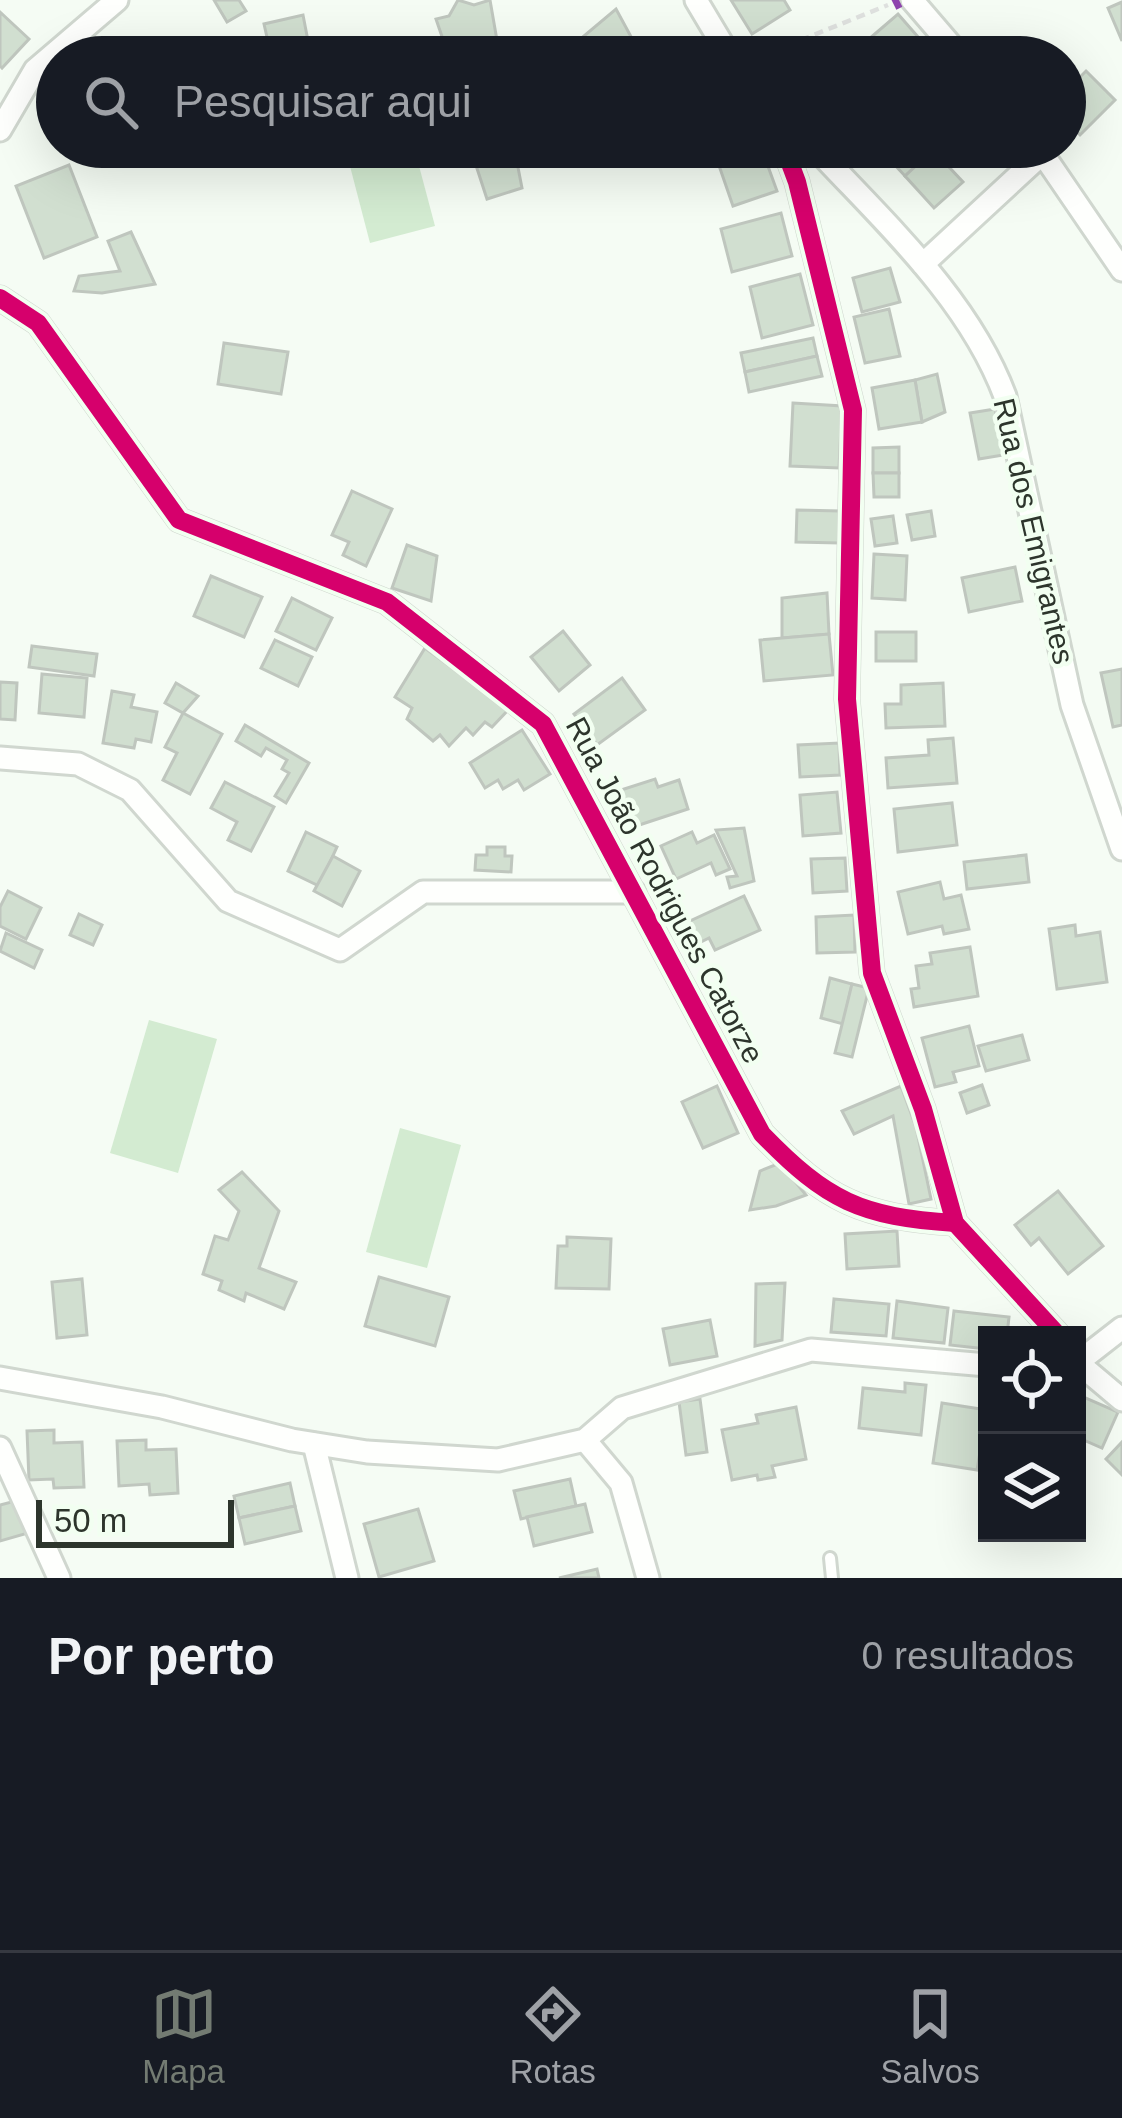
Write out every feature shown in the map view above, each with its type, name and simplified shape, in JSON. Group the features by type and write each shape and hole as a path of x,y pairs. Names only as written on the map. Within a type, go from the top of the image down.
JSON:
{"street":[{"path":"75,36 117,0"},
{"path":"696,0 717,36"},
{"path":"903,1 939,36"},
{"path":"0,130 36,69"},
{"path":"794,168 854,410 847,699 872,973 923,1109 955,1223 1050,1326"},
{"name":"Rua dos Emigrantes","path":"834,168 923,264 991,358 1005,396 1072,705 1122,849"},
{"path":"923,264 1022,168"},
{"path":"1053,168 1122,270"},
{"name":"Rua João Rodrigues Catorze","path":"0,298 38,323 179,520 387,602 543,724 763,1134 804,1177 854,1207 919,1221 955,1223"},
{"path":"0,758 78,764 130,790 228,901 340,950 423,892 634,892"},
{"path":"1086,1356 1122,1328"},
{"path":"0,1378 162,1407 314,1444 498,1460 585,1440 622,1408 811,1350 978,1364"},
{"path":"1086,1370 1122,1400"},
{"path":"585,1440 621,1483 647,1578"},
{"path":"314,1444 347,1578"},
{"path":"0,1448 59,1578"}],"lane":[{"path":"830,1558 832,1578"}],"path":[{"path":"814,36 903,1"}],"green space":[{"path":"350,168 420,168 435,226 370,243"},
{"path":"149,1020 217,1039 178,1173 110,1153"},
{"path":"400,1128 461,1145 427,1268 366,1252"}],"building":[{"path":"214,0 239,0 246,11 227,22"},
{"path":"458,0 474,5 490,0 496,36 442,36 436,19 449,16"},
{"path":"731,0 784,0 790,10 752,34"},
{"path":"1122,2 1122,41 1108,8"},
{"path":"616,9 631,36 584,36"},
{"path":"0,12 29,39 2,68 0,66"},
{"path":"898,14 917,36 872,36"},
{"path":"303,15 307,36 267,36 264,24"},
{"path":"1086,71 1115,100 1086,129"},
{"path":"70,168 97,237 44,258 16,186"},
{"path":"477,168 518,168 522,188 487,199"},
{"path":"720,168 769,168 777,191 733,206"},
{"path":"914,168 950,168 963,182 934,208 905,176"},
{"path":"781,213 792,256 732,272 721,229"},
{"path":"131,232 155,284 102,293 74,291 79,276 120,271 108,241"},
{"path":"890,268 900,302 862,312 853,278"},
{"path":"800,274 813,325 762,338 750,287"},
{"path":"889,309 900,356 865,363 854,317"},
{"path":"813,338 817,356 745,372 741,353"},
{"path":"224,343 288,352 281,394 218,384"},
{"path":"817,356 822,376 749,392 745,372"},
{"path":"937,374 945,412 922,422 915,380"},
{"path":"915,380 922,422 879,429 872,388"},
{"path":"793,403 842,406 839,468 790,466"},
{"path":"995,409 1003,455 979,459 970,413"},
{"path":"899,447 899,473 873,473 873,448"},
{"path":"873,473 899,473 899,497 874,497"},
{"path":"352,491 392,509 366,566 343,555 349,542 332,535"},
{"path":"797,510 840,511 839,543 796,542"},
{"path":"931,511 935,536 912,540 907,515"},
{"path":"893,516 897,543 875,546 871,519"},
{"path":"407,545 437,556 431,601 392,588"},
{"path":"874,554 907,556 905,600 872,598"},
{"path":"1015,567 1022,601 969,612 962,578"},
{"path":"211,576 262,597 244,637 194,616"},
{"path":"827,593 829,634 782,638 782,598"},
{"path":"292,598 332,618 316,650 276,631"},
{"path":"563,631 590,665 559,691 531,657"},
{"path":"876,632 916,632 916,661 876,661"},
{"path":"829,634 833,675 764,681 760,640"},
{"path":"275,640 312,657 298,686 261,668"},
{"path":"32,646 97,654 94,676 29,667"},
{"path":"425,648 509,709 492,727 485,722 473,735 466,728 449,746 440,735 433,741 407,719 412,708 395,697"},
{"path":"1122,669 1122,725 1113,727 1101,673"},
{"path":"42,674 87,678 84,717 39,713"},
{"path":"622,678 645,710 597,745 574,714"},
{"path":"0,682 17,683 15,720 0,719"},
{"path":"176,683 198,696 183,713 165,703"},
{"path":"943,683 945,726 886,728 885,704 901,704 901,685"},
{"path":"112,691 134,695 131,707 157,712 151,742 136,739 134,748 103,743"},
{"path":"183,713 222,734 190,794 163,780 177,753 165,747"},
{"path":"245,725 309,763 286,803 275,796 289,773 282,769 287,760 266,748 261,756 236,741"},
{"path":"522,730 550,774 524,790 518,780 503,789 498,780 485,788 470,763"},
{"path":"953,738 957,783 888,788 886,758 929,755 928,740"},
{"path":"839,743 840,775 800,777 798,745"},
{"path":"655,779 658,787 679,780 688,809 633,827 621,790"},
{"path":"225,782 274,807 251,851 228,840 237,822 211,808"},
{"path":"837,792 841,833 803,836 800,795"},
{"path":"952,803 957,845 898,852 894,809"},
{"path":"744,828 754,881 730,888 727,877 737,876 716,830"},
{"path":"306,832 337,847 319,886 288,871"},
{"path":"692,832 697,843 714,835 730,869 716,875 711,863 676,879 661,846"},
{"path":"487,847 505,847 505,856 512,856 511,872 475,870 476,855 487,855"},
{"path":"1026,855 1029,882 967,889 964,862"},
{"path":"333,856 360,871 342,906 314,891"},
{"path":"845,858 847,891 813,893 811,859"},
{"path":"940,882 944,899 961,895 969,929 944,934 942,926 908,934 898,892"},
{"path":"8,891 41,908 26,939 0,926 0,907"},
{"path":"744,896 760,930 715,950 709,938 699,943 690,921"},
{"path":"79,914 102,925 93,945 70,935"},
{"path":"854,915 855,952 817,953 816,917"},
{"path":"1075,925 1076,936 1100,932 1107,982 1057,989 1049,929"},
{"path":"6,933 42,950 34,968 0,951"},
{"path":"970,947 978,996 914,1007 911,989 919,988 916,966 932,964 930,953"},
{"path":"830,978 852,984 843,1024 821,1018"},
{"path":"852,984 869,988 852,1057 835,1053"},
{"path":"969,1026 979,1066 953,1072 956,1082 935,1087 922,1038"},
{"path":"1022,1035 1029,1060 986,1071 978,1046"},
{"path":"982,1085 989,1105 967,1113 960,1093"},
{"path":"717,1086 738,1133 703,1148 682,1102"},
{"path":"901,1086 916,1127 931,1199 909,1204 893,1116 854,1134 842,1111"},
{"path":"780,1163 806,1195 750,1210 760,1171"},
{"path":"242,1172 279,1211 259,1268 296,1282 284,1309 246,1293 244,1301 219,1290 222,1281 203,1274 215,1236 228,1240 239,1211 219,1190"},
{"path":"1058,1191 1103,1246 1068,1274 1039,1238 1031,1245 1015,1225"},
{"path":"897,1231 899,1266 847,1269 845,1234"},
{"path":"567,1237 611,1239 609,1289 556,1288 558,1246 567,1246"},
{"path":"379,1277 449,1297 435,1346 365,1326"},
{"path":"82,1279 87,1335 57,1338 52,1282"},
{"path":"785,1283 782,1340 755,1346 756,1284"},
{"path":"834,1299 889,1304 886,1336 831,1332"},
{"path":"897,1301 948,1308 944,1343 893,1338"},
{"path":"954,1311 1009,1317 1008,1326 978,1326 978,1348 950,1345"},
{"path":"710,1320 717,1356 670,1365 663,1329"},
{"path":"905,1383 926,1385 921,1435 859,1428 863,1388 905,1392"},
{"path":"1086,1398 1118,1412 1102,1448 1086,1441"},
{"path":"700,1399 707,1452 686,1455 679,1402"},
{"path":"942,1403 978,1409 977,1470 933,1463"},
{"path":"796,1407 806,1459 772,1466 775,1477 732,1480 722,1430 758,1423 756,1415"},
{"path":"54,1430 54,1443 82,1442 84,1487 54,1488 53,1479 29,1480 27,1431"},
{"path":"146,1440 146,1450 176,1449 178,1493 150,1495 149,1484 119,1486 117,1441"},
{"path":"1122,1442 1122,1475 1106,1459"},
{"path":"570,1479 576,1506 521,1519 514,1491"},
{"path":"290,1483 295,1506 239,1518 234,1496"},
{"path":"19,1500 28,1533 0,1541 0,1505"},
{"path":"585,1504 592,1532 534,1546 527,1517"},
{"path":"295,1506 301,1531 245,1544 239,1518"},
{"path":"418,1509 434,1561 379,1577 364,1524"},
{"path":"597,1569 599,1578 559,1578"}],"marked path":[{"path":"893,3 899,0"}],"cycle path":[{"path":"792,168 853,410 847,699 872,973 923,1109 955,1223 1050,1326"},
{"path":"0,298 38,323 179,520 387,602 543,724 762,1134 806,1175 848,1201 894,1216 955,1223"}]}
